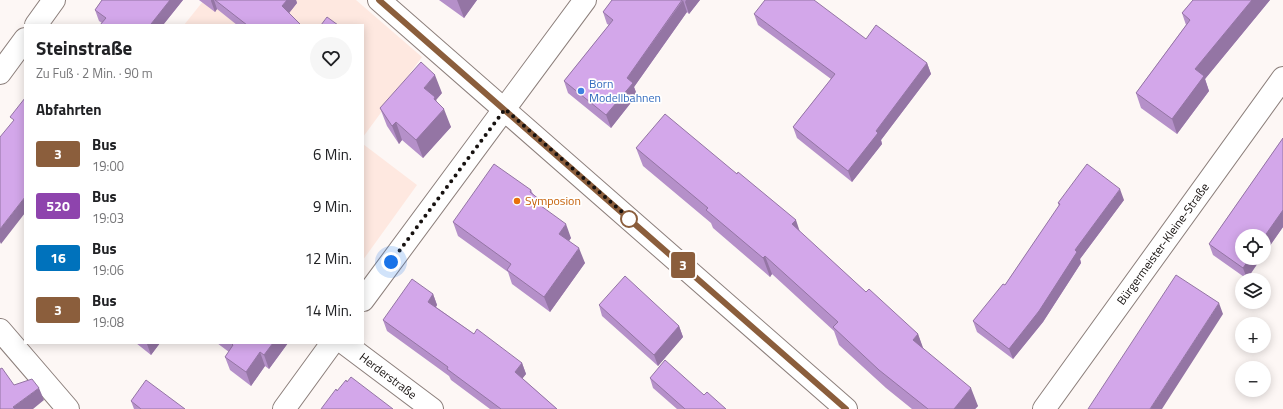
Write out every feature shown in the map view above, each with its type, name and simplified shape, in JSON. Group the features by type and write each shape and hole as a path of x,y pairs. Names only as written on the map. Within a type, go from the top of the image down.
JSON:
{"street":[{"path":"37,24 54,0"},
{"path":"379,0 846,409"},
{"path":"364,299 585,0"},
{"path":"0,73 24,41"},
{"name":"Bürgermeister-Kleine-Straße","path":"1044,409 1283,78"},
{"path":"0,330 68,409"},
{"path":"284,409 331,344"},
{"name":"Herderstraße","path":"345,344 432,409"}],"shaded area":[{"path":"204,0 356,0 422,57 364,136 364,24 185,24"},
{"path":"364,145 417,185 364,259"}],"building":[{"path":"102,0 170,0 151,24 101,24 106,18 95,10"},
{"path":"215,0 287,0 282,6 300,24 246,24"},
{"path":"612,0 682,0 627,78 633,83 606,115 564,81 613,20 603,12"},
{"path":"765,0 814,0 866,39 876,25 927,63 876,131 878,133 848,171 793,127 835,74 754,14"},
{"path":"1193,0 1252,0 1195,69 1204,76 1172,119 1136,93 1190,20 1182,13"},
{"path":"327,17 337,24 322,24"},
{"path":"421,62 435,75 424,88 435,97 434,99 444,109 416,140 396,122 392,126 380,108"},
{"path":"24,99 24,198 0,229 0,137 14,120 10,117"},
{"path":"665,114 737,174 738,172 796,220 792,224 866,292 869,289 918,334 913,340 971,388 954,409 928,409 879,370 833,327 838,322 765,256 763,258 706,210 708,208 636,148"},
{"path":"1283,138 1283,210 1270,229 1235,229 1235,262 1209,244"},
{"path":"494,164 531,190 530,192 540,200 537,203 566,224 559,234 579,248 544,297 507,270 511,264 453,222"},
{"path":"1087,164 1120,189 1075,250 1077,252 1039,311 1009,349 973,321 1003,284 1005,285 1060,204 1058,203"},
{"path":"1176,275 1219,303 1150,409 1088,409"},
{"path":"625,276 679,326 654,355 599,305"},
{"path":"412,279 433,294 428,302 474,334 477,329 522,363 515,372 557,409 501,409 447,369 448,367 383,320"},
{"path":"232,344 272,344 264,355 260,352 246,372 225,357 233,345"},
{"path":"665,360 704,395 707,392 726,409 685,409 650,378"},
{"path":"2,368 14,385 32,379 39,388 13,407 15,409 0,409 0,369"},
{"path":"351,377 393,409 321,409 336,389 337,391 346,380 347,382"},
{"path":"146,380 185,409 141,409 131,401"}],"bus line":[{"name":"3","path":"379,0 846,409"}],"place":[{"name":"Born Modellbahnen","path":"581,91"},
{"name":"Symposion","path":"517,201"}],"route":[{"path":"391,262 505,109 629,219"}]}
